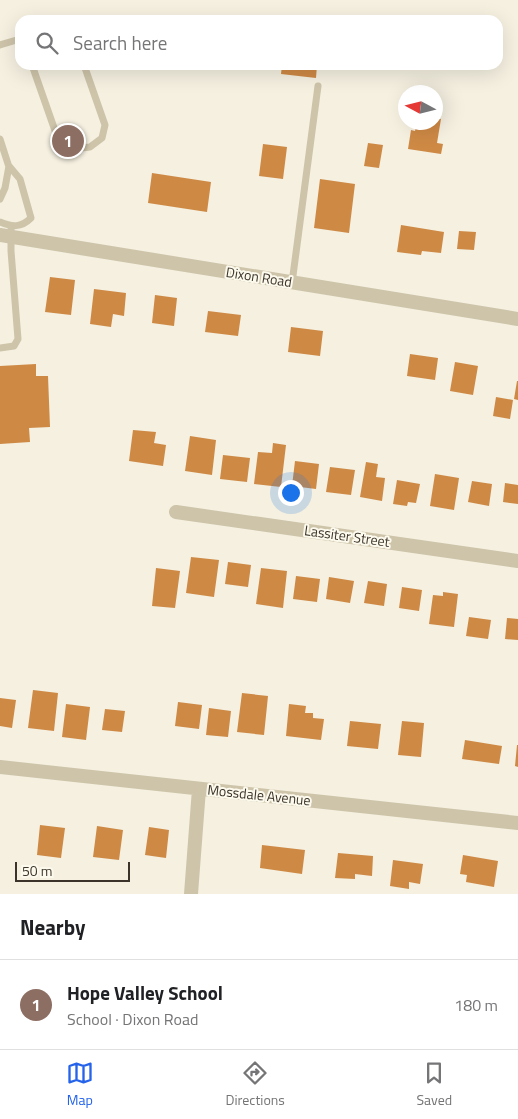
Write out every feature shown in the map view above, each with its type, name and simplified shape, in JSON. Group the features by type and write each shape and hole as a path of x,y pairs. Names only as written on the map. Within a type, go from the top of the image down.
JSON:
{"street":[{"name":"Dixon Road","path":"7,232 292,283 518,319"},
{"name":"Lassiter Street","path":"176,512 518,561"},
{"name":"Mossdale Avenue","path":"0,767 518,823"},
{"path":"191,894 199,789"}],"lane":[{"path":"0,45 15,40"},
{"path":"34,70 59,142 72,149 90,147 102,138 105,125 86,70"},
{"path":"292,283 318,86"},
{"path":"0,139 9,167 20,180 31,218 26,224 7,232"},
{"path":"0,199 5,188 9,167"},
{"path":"0,222 7,232 18,339 14,346 0,348"}],"building":[{"path":"281,70 317,70 316,78 281,74"},
{"path":"411,130 439,130 437,143 443,144 441,154 408,149"},
{"path":"368,143 383,145 379,168 364,166"},
{"path":"263,144 287,147 283,179 259,176"},
{"path":"152,173 211,182 207,212 148,203"},
{"path":"320,179 355,184 349,233 314,228"},
{"path":"401,225 444,232 441,253 422,251 421,255 397,252"},
{"path":"459,231 476,232 474,250 457,249"},
{"path":"50,277 75,280 71,315 45,312"},
{"path":"94,289 126,293 124,316 113,314 111,327 90,324"},
{"path":"155,295 177,298 174,326 152,323"},
{"path":"208,311 241,315 238,336 205,332"},
{"path":"291,327 323,331 320,356 288,352"},
{"path":"410,354 438,358 435,380 407,376"},
{"path":"455,362 478,366 473,395 450,391"},
{"path":"36,364 36,376 48,376 50,427 29,428 30,442 0,444 0,366"},
{"path":"518,381 518,400 514,399"},
{"path":"496,397 513,400 510,419 493,416"},
{"path":"133,430 156,432 154,443 166,445 163,466 129,461"},
{"path":"190,436 216,440 212,475 185,471"},
{"path":"273,443 286,445 281,487 254,484 258,452 272,453"},
{"path":"223,455 250,458 247,482 220,479"},
{"path":"295,461 319,464 316,489 292,486"},
{"path":"366,462 378,464 376,477 385,478 382,501 360,497"},
{"path":"330,467 355,470 351,495 326,492"},
{"path":"435,474 459,478 454,510 430,506"},
{"path":"397,480 420,484 416,503 408,502 407,506 393,504"},
{"path":"472,481 492,484 489,506 468,502"},
{"path":"505,483 518,485 518,504 503,502"},
{"path":"191,557 219,560 214,597 186,593"},
{"path":"228,562 251,565 248,587 225,584"},
{"path":"156,568 180,571 175,608 152,606"},
{"path":"261,568 287,571 283,608 256,604"},
{"path":"296,576 320,579 317,602 293,599"},
{"path":"329,577 354,581 350,603 326,599"},
{"path":"368,581 387,584 384,606 364,603"},
{"path":"402,587 422,590 419,611 399,608"},
{"path":"443,592 458,594 454,627 429,624 433,595 443,596"},
{"path":"469,617 491,620 488,639 466,636"},
{"path":"507,618 518,619 518,640 505,639"},
{"path":"33,690 58,693 54,731 28,728"},
{"path":"242,693 268,696 264,735 237,732"},
{"path":"0,698 16,700 12,728 0,726"},
{"path":"178,702 202,705 199,729 175,726"},
{"path":"66,704 90,707 86,740 62,737"},
{"path":"289,704 306,706 305,713 313,713 313,718 324,719 321,740 286,736"},
{"path":"209,708 231,711 228,737 206,735"},
{"path":"105,709 125,711 122,732 102,730"},
{"path":"350,721 381,724 378,749 347,746"},
{"path":"402,721 424,723 421,757 398,755"},
{"path":"465,740 502,746 499,764 462,759"},
{"path":"518,745 518,767 515,766"},
{"path":"40,825 65,828 61,858 37,855"},
{"path":"97,826 123,830 119,860 93,857"},
{"path":"149,827 169,830 166,858 145,855"},
{"path":"262,845 305,850 302,874 260,868"},
{"path":"338,853 373,856 372,876 355,874 355,879 335,878"},
{"path":"463,855 498,861 494,887 466,882 467,875 460,874"},
{"path":"393,860 423,864 420,884 409,882 409,889 390,886"}],"place":[{"name":"Hope Valley School","path":"68,141"}]}
